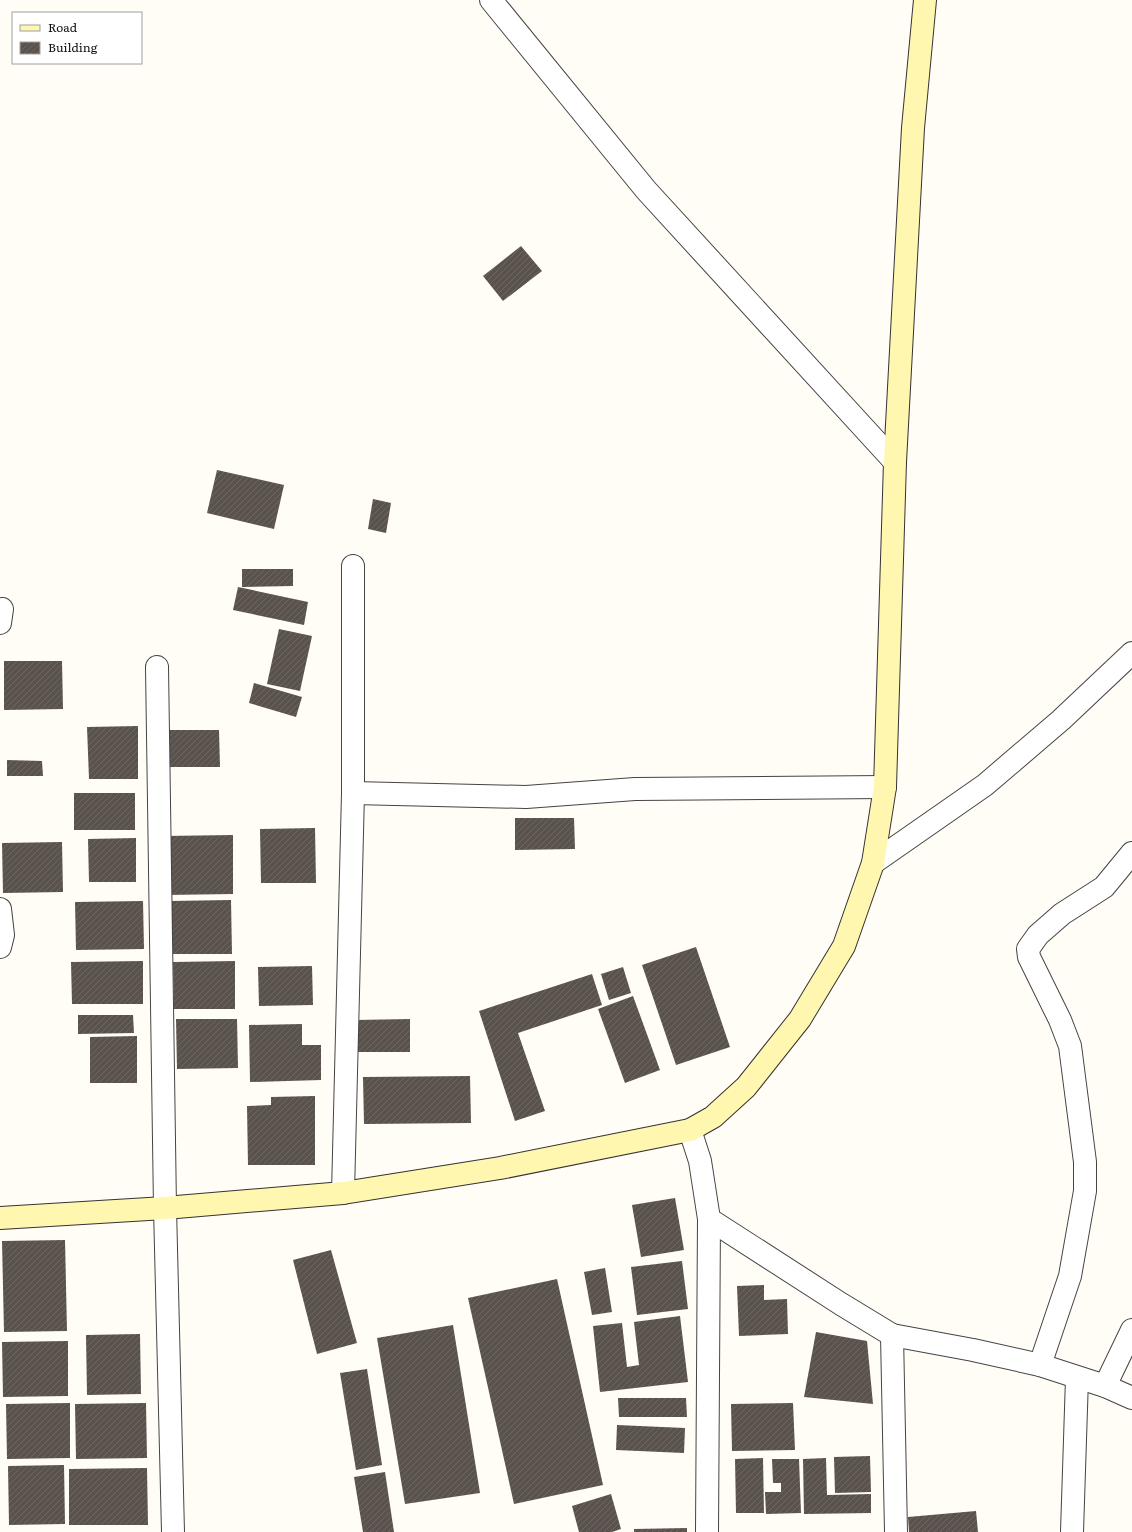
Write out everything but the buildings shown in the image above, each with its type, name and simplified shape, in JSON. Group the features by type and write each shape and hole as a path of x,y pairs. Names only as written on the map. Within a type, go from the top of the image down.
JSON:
{"main road":[{"path":"0,1218 165,1208 343,1193 500,1168 690,1130 713,1117 746,1087 800,1019 844,946 873,863 885,787 895,462 913,128 925,0"}],"street":[{"path":"491,0 646,190 895,462"},
{"path":"343,1193 353,792 353,566"},
{"path":"873,863 985,785 1061,720 1132,653"},
{"path":"157,667 165,1208 174,1532"},
{"path":"353,792 526,797 635,789 885,787"},
{"path":"1040,1365 1070,1276 1085,1191 1085,1162 1070,1046 1060,1020 1029,957 1028,949 1038,935 1062,914 1104,887 1132,853"},
{"path":"0,909 3,935 0,947"},
{"path":"690,1130 700,1161 709,1219 707,1532"},
{"path":"709,1219 840,1304 892,1335 973,1350 1040,1365 1105,1386 1132,1398"},
{"path":"1105,1386 1132,1330"},
{"path":"892,1335 896,1532"},
{"path":"1072,1532 1077,1378"}]}
